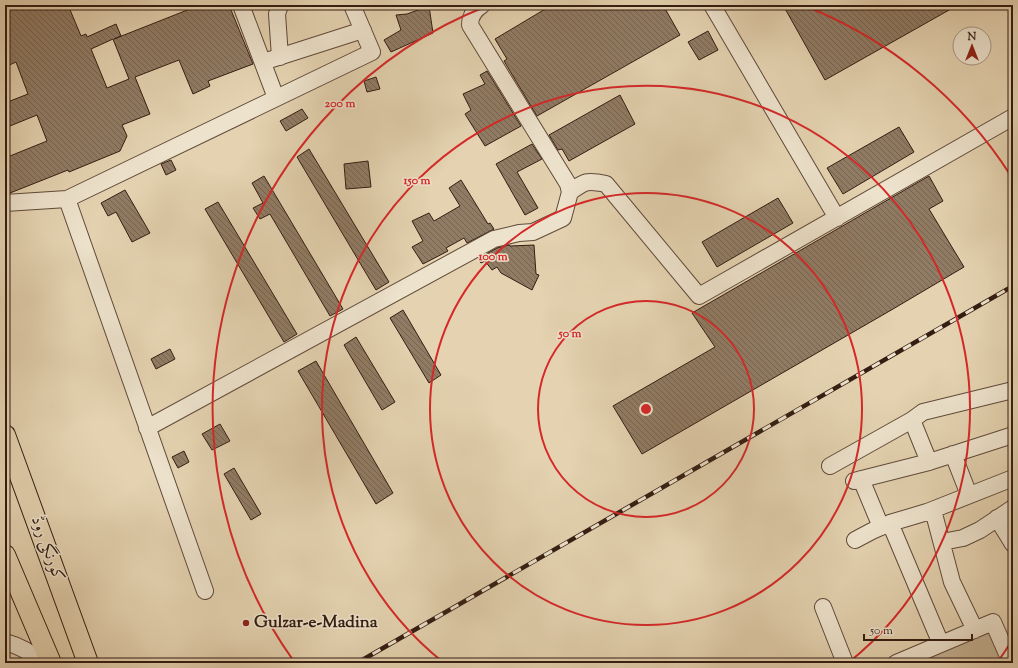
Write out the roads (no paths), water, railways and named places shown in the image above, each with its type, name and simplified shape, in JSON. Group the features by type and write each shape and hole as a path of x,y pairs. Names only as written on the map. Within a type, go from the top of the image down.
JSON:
{"main road":[{"name":"کورنگی روڈ","path":"5,435 88,663"},
{"path":"5,555 51,663"}],"street":[{"path":"241,5 276,98"},
{"path":"280,5 277,14 280,56"},
{"path":"5,203 68,199 372,52 352,5"},
{"path":"148,428 494,239 519,233 533,232 563,218 570,192 568,184 470,25 470,19 473,13 482,5"},
{"path":"712,5 837,218"},
{"path":"263,62 363,30"},
{"path":"570,192 583,182 593,181 606,184 699,296 1013,117"},
{"path":"68,199 204,591"},
{"path":"830,466 912,420 923,412 1013,390"},
{"path":"912,420 929,462"},
{"path":"941,644 886,525 857,480 929,462 1013,435"},
{"path":"953,454 969,495"},
{"path":"855,540 886,525 933,510 1013,478"},
{"path":"942,542 963,538 980,530 1013,508"},
{"path":"933,510 952,582 975,630"},
{"path":"997,518 1013,544"},
{"path":"822,607 845,663"},
{"path":"896,663 993,622 1011,663"},
{"path":"5,642 18,646 33,654 43,663"}],"railway":[{"path":"357,663 1013,286"}],"place":[{"name":"Gulzar-e-Madina","path":"246,623"}]}
